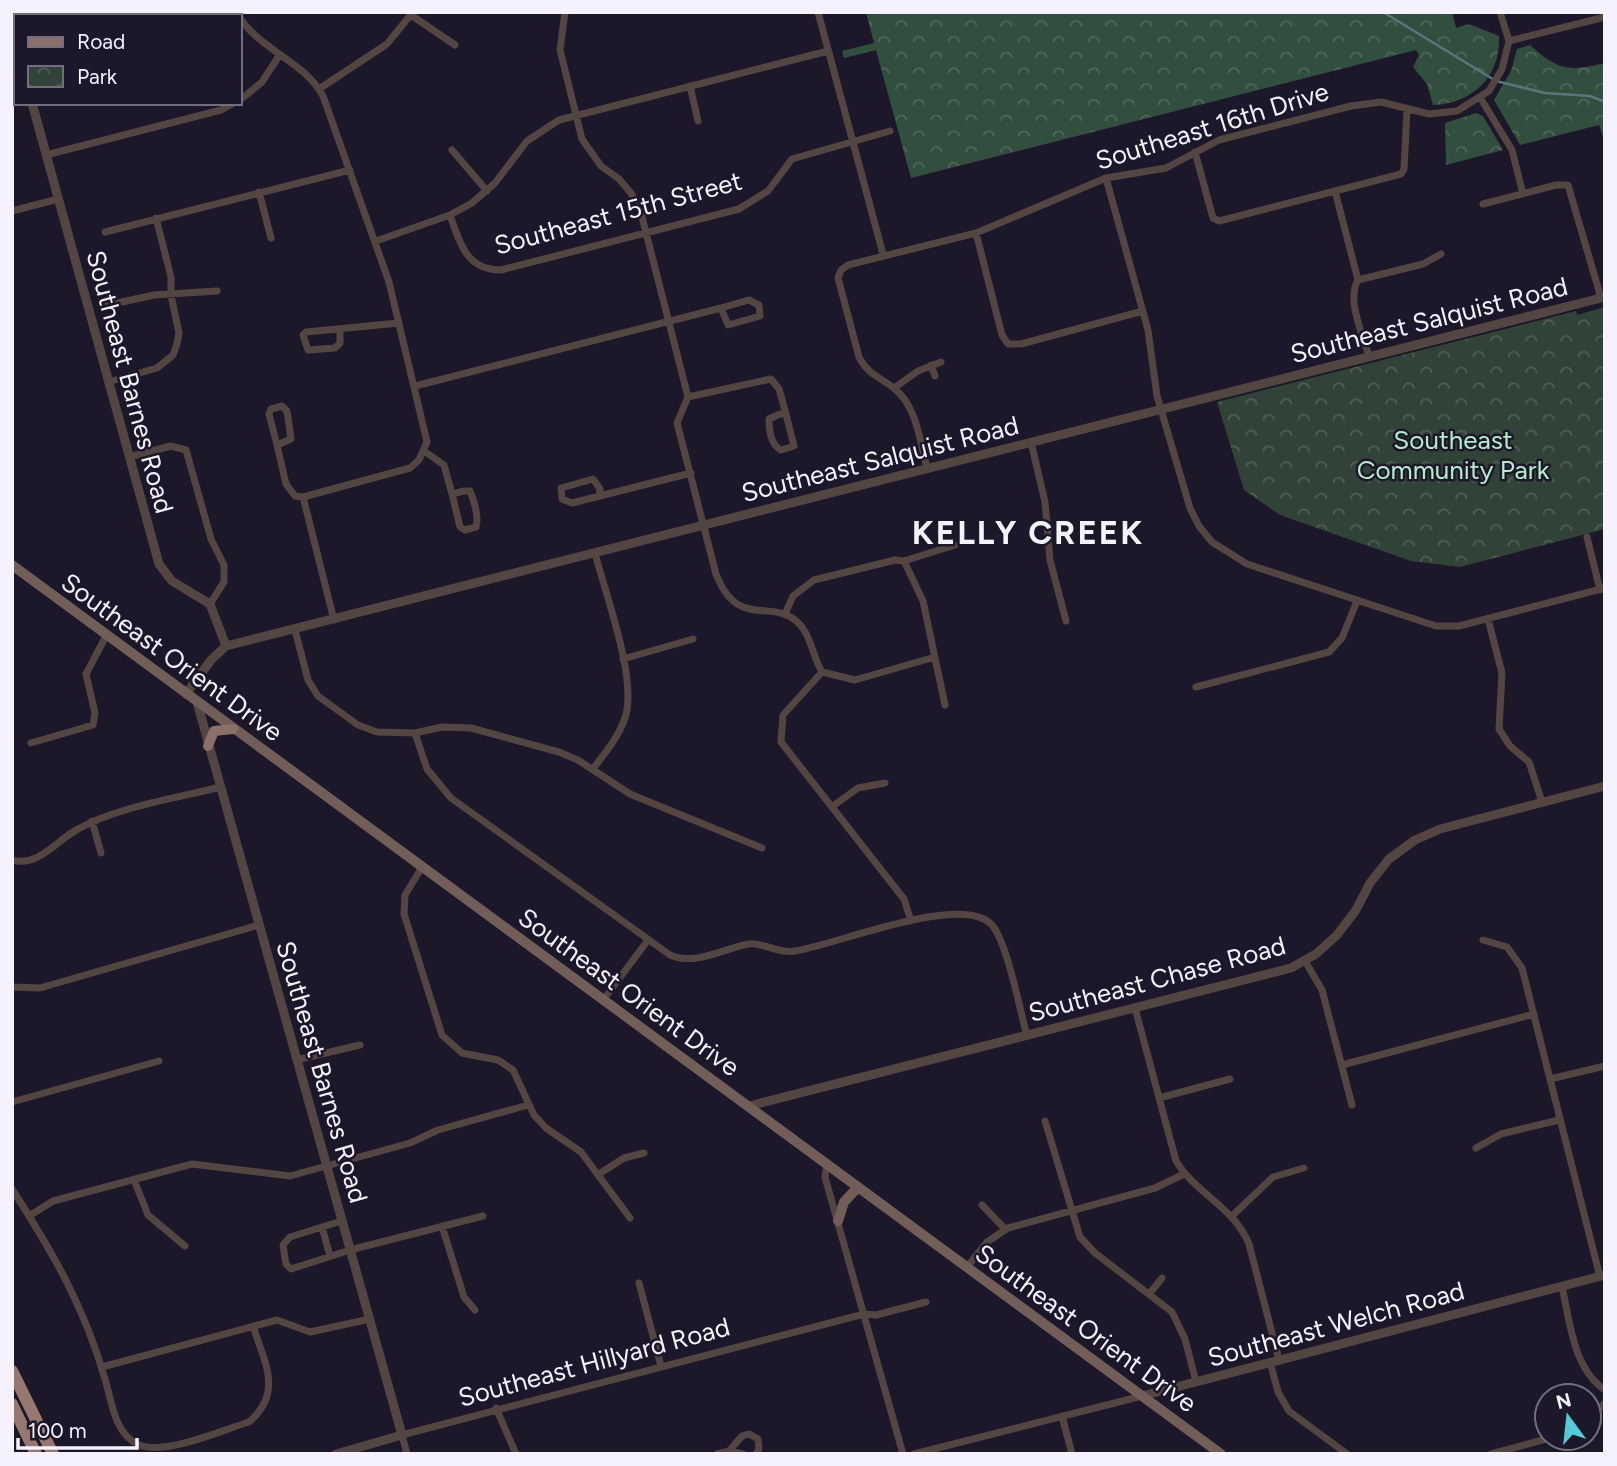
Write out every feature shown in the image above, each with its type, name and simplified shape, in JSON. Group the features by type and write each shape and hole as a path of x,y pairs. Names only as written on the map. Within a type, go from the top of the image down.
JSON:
{"highway":[{"path":"12,1371 53,1454"},
{"path":"12,1404 33,1448 42,1454"}],"main road":[{"name":"Southeast Orient Drive","path":"12,565 1221,1454"},
{"path":"208,746 214,731 233,729"},
{"path":"838,1221 844,1202 858,1187"}],"street":[{"path":"565,12 560,50 575,115 590,154 631,192 647,233 688,397 677,423 716,574 731,599 751,610 785,614 806,633 822,672"},
{"path":"818,12 883,254"},
{"path":"1500,12 1509,41 1497,80 1481,99 1511,150 1523,194"},
{"path":"319,89 387,44 412,14 456,45"},
{"path":"1509,41 1590,16 1605,17"},
{"path":"242,20 258,39 305,72 319,89 376,241 426,432 424,451 410,468 303,497 295,496 289,491 277,445 269,414 271,409 282,407 287,411 291,439 277,445"},
{"path":"376,241 450,215 487,191 527,141 541,130 575,115 828,51"},
{"path":"242,98 262,82 279,56"},
{"path":"690,86 698,121"},
{"name":"Southeast 16th Drive","path":"894,388 865,369 838,278 841,270 848,265 883,254 924,248 975,233 1106,178 1166,167 1219,140 1367,103 1381,102 1407,110 1443,114 1458,111 1481,99"},
{"name":"Southeast Barnes Road","path":"33,105 163,571 172,581 210,604"},
{"path":"47,155 221,110 230,105"},
{"path":"1195,152 1213,218 1219,221 1403,172 1407,110"},
{"name":"Southeast 15th Street","path":"450,215 467,256 474,263 492,270 739,209 768,191 792,159 890,131"},
{"path":"452,150 487,191"},
{"path":"105,232 350,170"},
{"path":"1106,178 1143,311 1161,409 1190,508 1199,526 1212,542 1247,564 1424,624 1459,626 1602,589 1587,537"},
{"path":"1483,204 1568,185 1603,297"},
{"path":"1335,191 1359,280 1353,293 1354,303 1369,356"},
{"path":"260,192 271,238"},
{"path":"12,211 58,199"},
{"path":"108,382 157,368 173,355 179,333 171,295 171,277 156,218"},
{"path":"975,233 1002,335 1008,344 1021,344 1143,311"},
{"path":"1359,280 1423,264 1441,254"},
{"path":"108,305 138,297 218,291"},
{"name":"Southeast Salquist Road","path":"226,646 1603,297"},
{"path":"415,386 750,300 761,307 760,316 733,325 724,318 721,308"},
{"path":"340,329 340,343 335,348 308,350 304,345 303,335 306,332 399,323"},
{"path":"928,468 912,413 894,388 931,365 941,362"},
{"path":"931,365 935,376"},
{"path":"688,397 771,379 779,389 786,414 794,446 781,450 774,445 769,419 786,414"},
{"path":"1031,442 1045,502 1050,560 1066,621"},
{"path":"129,457 171,446 186,450 211,539 224,565 224,582 210,604 226,646 211,660 186,694"},
{"path":"424,451 444,465 460,527 465,530 476,527 478,521 470,491 452,494"},
{"path":"599,496 600,489 593,480 561,488 562,499 566,503 599,496 691,473"},
{"path":"303,497 334,620"},
{"path":"785,614 793,596 814,580 895,560 904,561 955,545"},
{"path":"593,769 615,741 626,717 629,691 595,553"},
{"path":"904,561 923,601 945,705"},
{"path":"1196,687 1329,652 1342,638 1357,601"},
{"path":"1488,619 1502,673 1499,729 1510,746 1530,762 1542,802"},
{"path":"295,630 308,680 318,696 358,725 377,732 415,733 442,727 471,728 559,752 593,769 614,787 762,848"},
{"path":"31,743 93,725 95,713 86,674 106,636"},
{"path":"623,659 693,639"},
{"path":"822,672 855,680 935,657"},
{"path":"822,672 783,715 780,733 785,750 833,806 904,899 911,921"},
{"path":"74,673 86,674"},
{"name":"Southeast Barnes Road","path":"197,702 407,1454"},
{"path":"415,733 427,769 451,798 670,956 688,960 757,944 792,952 911,921 964,913 975,914 990,923 1000,939 1027,1036"},
{"path":"833,806 858,788 886,783"},
{"name":"Southeast Chase Road","path":"749,1106 1277,972 1305,961 1338,936 1376,873 1407,845 1440,829 1605,786"},
{"path":"12,860 43,856 64,836 92,821 219,788"},
{"path":"92,821 101,853"},
{"path":"422,867 405,895 404,914 438,1027 448,1042 463,1053 506,1064 518,1078 528,1105 546,1128 575,1146 599,1174 629,1218"},
{"path":"12,988 40,988 259,925"},
{"path":"604,999 648,940"},
{"path":"1483,940 1499,942 1518,960 1602,1276"},
{"path":"1305,961 1322,990 1352,1105"},
{"path":"1135,1008 1176,1161 1184,1174 1233,1215 1249,1244 1278,1392 1289,1411 1347,1454"},
{"path":"1342,1065 1534,1014"},
{"path":"296,1059 360,1045"},
{"path":"12,1102 159,1061"},
{"path":"1550,1079 1605,1066"},
{"path":"1160,1098 1230,1079"},
{"path":"29,1216 53,1201 192,1164 280,1177 410,1143 438,1130 528,1105"},
{"path":"1476,1149 1501,1135 1559,1120"},
{"path":"1045,1121 1078,1232 1091,1250 1150,1293 1177,1320 1196,1382"},
{"path":"599,1174 624,1158 644,1153"},
{"path":"827,1164 825,1177 903,1454"},
{"path":"1233,1215 1273,1177 1304,1168"},
{"path":"967,1267 987,1242 1005,1229 1155,1188 1184,1174"},
{"path":"134,1180 148,1215 185,1245"},
{"path":"12,1189 72,1287 89,1326 119,1428 127,1437 147,1447 173,1445 249,1422 264,1408 270,1383 253,1326"},
{"path":"982,1205 1005,1229"},
{"path":"342,1221 284,1242 286,1264 291,1269 350,1250 483,1216"},
{"path":"442,1226 464,1297 475,1310"},
{"path":"322,1227 330,1256"},
{"name":"Southeast Welch Road","path":"914,1454 1602,1276"},
{"path":"1150,1293 1162,1278"},
{"path":"639,1283 661,1366"},
{"path":"1562,1287 1583,1366 1591,1378 1605,1390"},
{"name":"Southeast Hillyard Road","path":"336,1454 496,1408 864,1314 876,1315 926,1302"},
{"path":"102,1367 277,1320 310,1332 322,1332 370,1319"},
{"path":"496,1408 516,1454"},
{"path":"1062,1416 1072,1454"},
{"path":"729,1451 742,1436 749,1434 758,1439 757,1454"},
{"path":"1490,1454 1533,1443"},
{"path":"717,1454 729,1451 743,1454"}],"green space":[{"path":"866,12 1452,12 1456,28 1469,24 1499,36 1495,64 1489,75 1472,93 1447,103 1433,105 1427,84 1413,67 1419,55 1416,50 911,178 876,50 844,58 842,51 874,43"},
{"path":"1530,45 1548,60 1564,67 1582,68 1605,63 1605,143 1599,125 1520,145 1494,100 1511,71 1517,49"},
{"path":"1476,113 1483,116 1503,150 1446,165 1445,123"},
{"name":"Southeast Community Park","path":"1605,307 1605,529 1460,567 1411,561 1280,515 1244,490 1217,402 1576,311 1577,315"}],"waterway":[{"name":"KELLY CREEK","path":"1383,12 1496,81 1545,93 1590,96 1605,102"}],"district":[{"name":"KELLY CREEK","path":"1028,532"}]}
